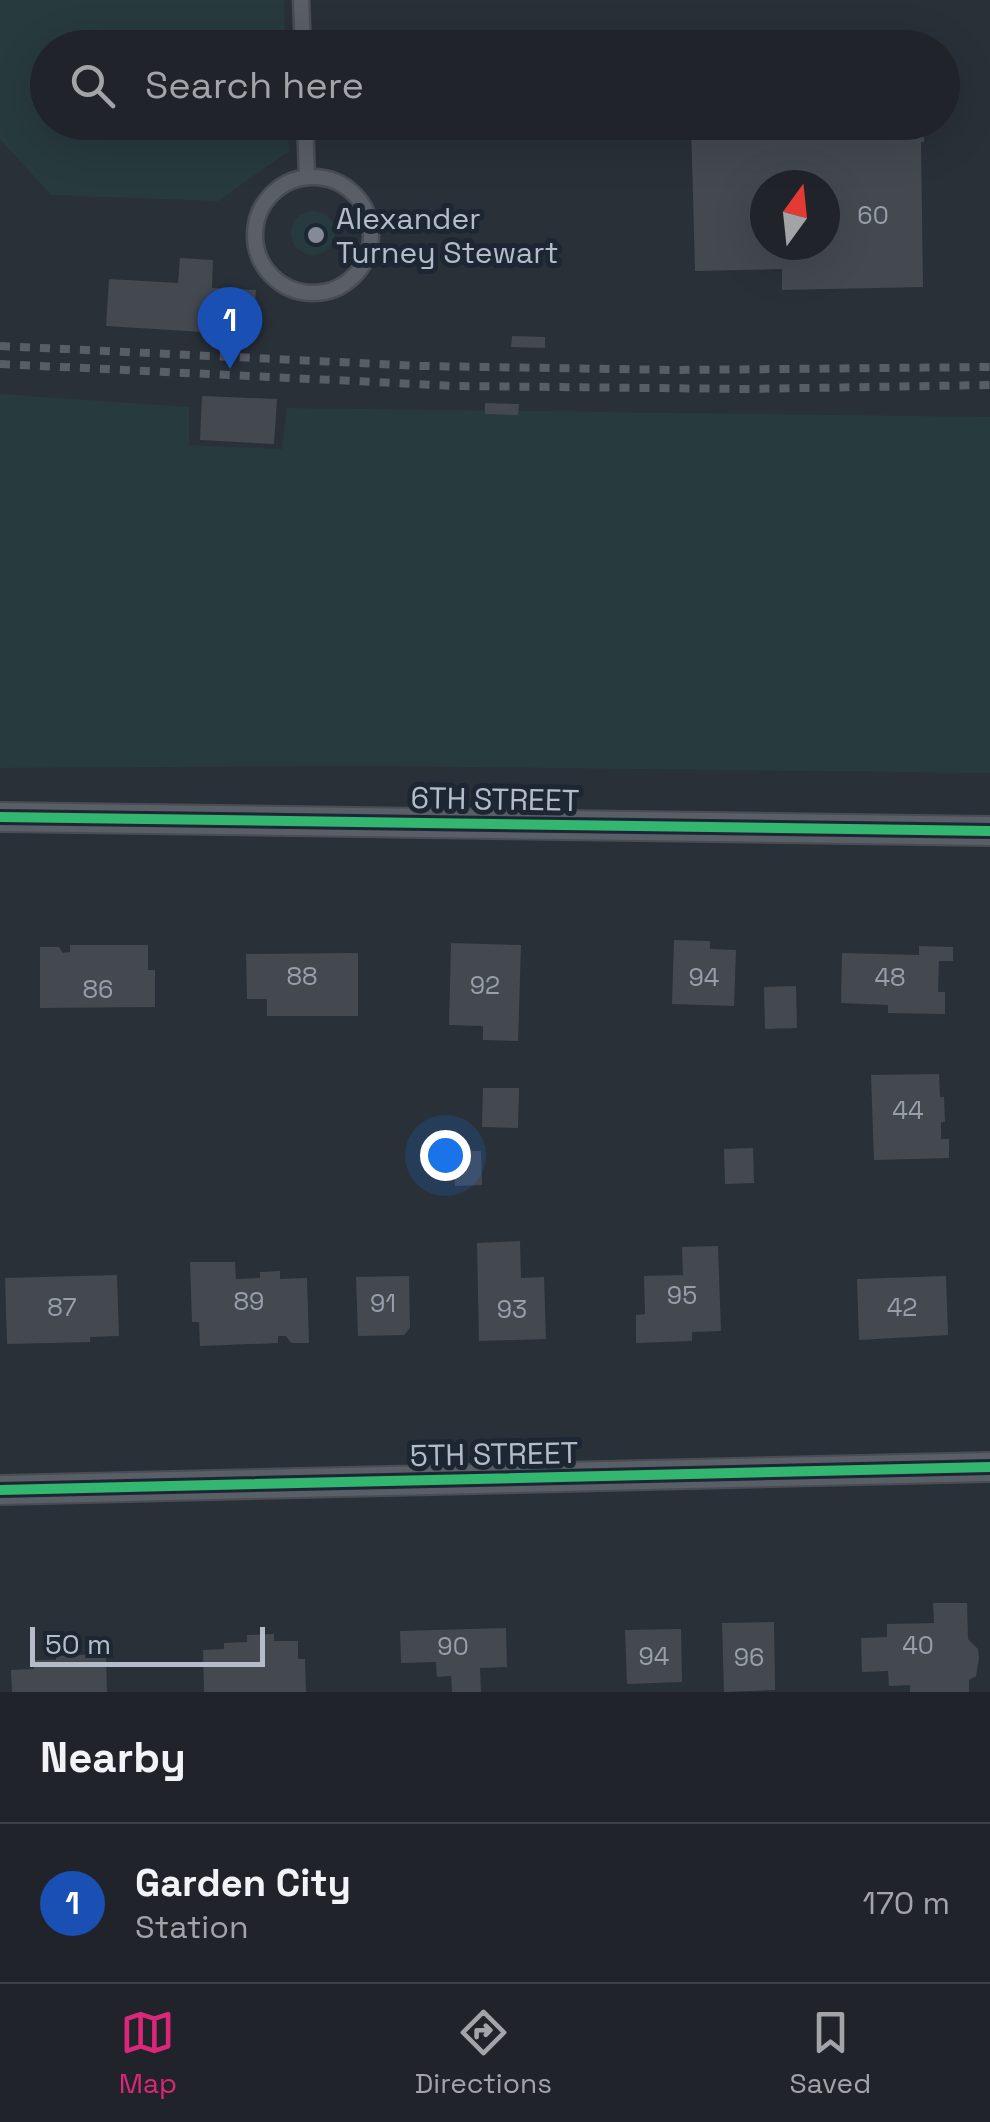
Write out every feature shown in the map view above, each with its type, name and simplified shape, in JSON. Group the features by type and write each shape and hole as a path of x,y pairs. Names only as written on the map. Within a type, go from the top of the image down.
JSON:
{"street":[{"name":"6TH STREET","path":"0,817 990,831"},
{"name":"5TH STREET","path":"0,1490 990,1468"}],"lane":[{"path":"301,0 302,30"},
{"path":"306,140 307,177"},
{"path":"307,177 326,178 358,198 368,215 371,233 369,252 360,269 346,282 310,293 275,278 262,264 255,235 261,208 272,193 288,182 307,177"}],"green space":[{"path":"0,0 284,0 285,30 30,30 30,140 289,140 289,151 218,201 51,195 0,139"},
{"path":"313,211 328,218 335,233 328,248 313,255 298,248 291,233 298,218"},
{"path":"0,394 189,407 189,445 282,449 287,408 990,417 990,773 369,766 0,768"}],"building":[{"path":"691,140 924,140 923,287 782,290 782,269 695,271"},
{"path":"180,258 213,260 212,288 256,290 253,330 218,328 218,333 106,326 109,279 178,283"},
{"path":"512,336 545,337 545,348 511,347"},
{"path":"202,396 277,399 274,444 200,440"},
{"path":"485,403 519,404 518,415 485,414"},
{"path":"674,940 710,941 710,949 736,950 734,1006 672,1004"},
{"path":"451,943 521,945 518,1041 483,1040 483,1026 449,1025"},
{"path":"70,945 148,945 148,970 155,970 155,1007 40,1008 40,947 59,947 63,953 70,952"},
{"path":"919,946 953,947 953,961 939,961 938,992 945,992 945,1014 888,1013 888,1005 841,1003 842,953 919,955"},
{"path":"358,953 358,1016 267,1016 267,999 247,999 246,954"},
{"path":"796,986 797,1028 765,1029 764,987"},
{"path":"939,1074 945,1122 941,1122 941,1139 949,1139 949,1158 874,1160 871,1075"},
{"path":"483,1088 519,1088 518,1128 482,1127"},
{"path":"753,1148 754,1183 725,1184 724,1149"},
{"path":"454,1151 481,1151 482,1185 455,1186"},
{"path":"520,1241 521,1278 544,1277 546,1339 479,1341 477,1243"},
{"path":"718,1246 721,1331 692,1332 692,1341 636,1343 636,1315 645,1314 644,1276 683,1275 682,1247"},
{"path":"190,1262 235,1262 236,1279 260,1278 260,1272 280,1271 280,1279 307,1278 309,1343 291,1343 286,1336 278,1336 278,1343 200,1346 199,1322 192,1322"},
{"path":"117,1275 119,1336 90,1337 90,1342 7,1344 5,1278"},
{"path":"409,1276 410,1328 404,1335 358,1336 356,1277"},
{"path":"946,1276 948,1335 859,1340 857,1279"},
{"path":"933,1603 967,1603 968,1639 978,1649 979,1658 976,1676 969,1680 969,1692 910,1692 910,1685 889,1686 888,1671 862,1672 861,1638 887,1637 887,1624 934,1623"},
{"path":"774,1622 775,1690 724,1692 722,1623"},
{"path":"506,1628 507,1667 480,1668 481,1692 452,1692 451,1676 437,1677 436,1662 401,1663 400,1631"},
{"path":"681,1629 682,1682 627,1684 625,1630"},
{"path":"274,1634 274,1641 298,1641 298,1659 305,1659 306,1692 204,1692 203,1650 224,1649 224,1643 247,1642 247,1635"},
{"path":"106,1654 107,1692 12,1692 11,1670 34,1669 34,1660"}],"railway":[{"path":"0,346 422,366 676,370 990,367"},
{"path":"0,364 457,386 746,389 990,385"}],"cycle path":[{"path":"0,817 990,831"},
{"path":"0,1490 990,1467"}],"place":[{"name":"Alexander Turney Stewart","path":"316,235"},
{"name":"Garden City","path":"230,369"}]}
